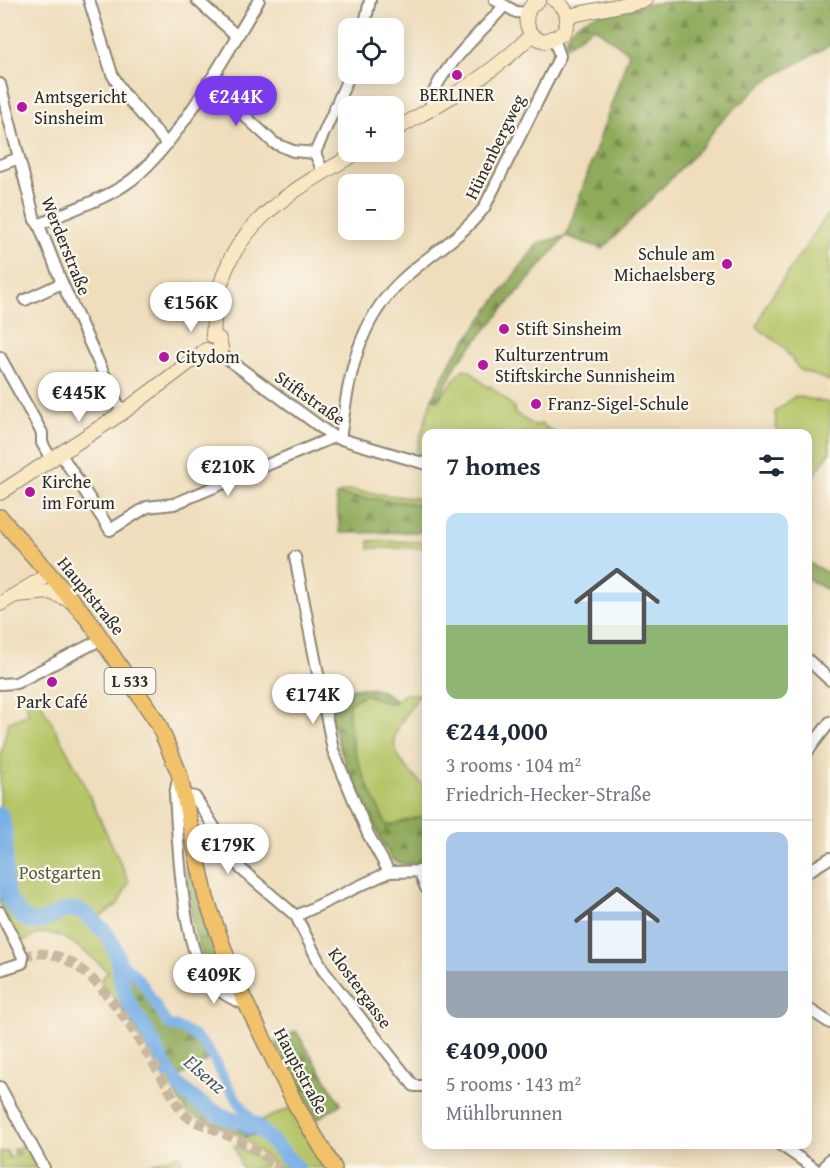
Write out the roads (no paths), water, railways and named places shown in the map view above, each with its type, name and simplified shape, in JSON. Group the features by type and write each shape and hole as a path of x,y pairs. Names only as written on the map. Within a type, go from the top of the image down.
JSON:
{"main road":[{"path":"539,0 527,13 526,23 532,34 543,40 554,39 564,31 568,16 563,6 554,0"},
{"path":"568,16 645,0"},
{"path":"404,124 497,67 532,34"},
{"path":"0,493 212,351 204,341 213,336 215,311 221,287 239,243 264,213 340,162"},
{"name":"Hauptstraße","path":"2,523 72,601 102,639 158,723 179,773 195,856 216,930 244,1004 296,1105 334,1168"},
{"path":"0,604 48,575"},
{"path":"16,595 50,592 72,601"}],"street":[{"path":"88,0 112,74 124,94 166,144"},
{"path":"197,0 237,36"},
{"path":"39,225 126,184 166,144 259,0"},
{"path":"366,18 370,0"},
{"path":"431,108 431,95 500,3 516,12 527,13"},
{"name":"Hünenbergweg","path":"337,438 349,373 361,336 378,309 401,280 468,229 484,208 560,56 554,39"},
{"path":"208,82 274,143 293,151 315,153"},
{"name":"Werderstraße","path":"0,84 35,220 122,413"},
{"path":"323,172 315,153 346,84"},
{"path":"0,165 19,159"},
{"path":"25,300 63,283"},
{"name":"Stiftstraße","path":"212,351 337,438 422,463"},
{"path":"0,357 42,433 42,443 56,456 110,530 147,507 174,504 337,438"},
{"path":"295,557 333,750 368,834 389,872"},
{"path":"0,684 16,683 102,639"},
{"path":"812,664 830,681"},
{"path":"812,745 830,722"},
{"path":"179,773 176,794 184,891 186,913 195,949 205,974 226,998 244,1004"},
{"name":"Klostergasse","path":"184,795 195,797 242,869 296,915 323,970 345,1000 414,1086 422,1086"},
{"path":"812,869 830,858"},
{"path":"296,915 389,872 422,871"},
{"path":"0,912 22,957 22,963 0,970"},
{"path":"812,1011 830,1023"},
{"path":"0,1087 44,1168"},
{"path":"786,1149 814,1168"},
{"path":"824,1168 830,1159"}],"water":[{"path":"209,1108 232,1119 254,1123 262,1134 249,1136"}],"waterway":[{"name":"Elsenz","path":"0,814 5,835 6,892 19,913 28,920 36,922 69,910 78,910 91,918 113,944 125,995 174,1081 193,1098 215,1112 230,1119 253,1123 297,1168"},
{"path":"121,961 141,981 168,1025 181,1029 200,1040 254,1123"}],"tunnel":[{"path":"23,957 46,954 68,961 89,976 126,1020 185,1114 195,1122 246,1145 279,1168"}],"place":[{"name":"BERLINER","path":"457,75"},
{"name":"Amtsgericht Sinsheim","path":"22,107"},
{"name":"Schule am Michaelsberg","path":"727,264"},
{"name":"Stift Sinsheim","path":"504,329"},
{"name":"Citydom","path":"164,357"},
{"name":"Kulturzentrum Stiftskirche Sunnisheim","path":"483,365"},
{"name":"Franz-Sigel-Schule","path":"536,404"},
{"name":"Kirche im Forum","path":"30,492"},
{"name":"Park Café","path":"52,682"}],"park label":[{"name":"Postgarten","path":"60,873"}]}
